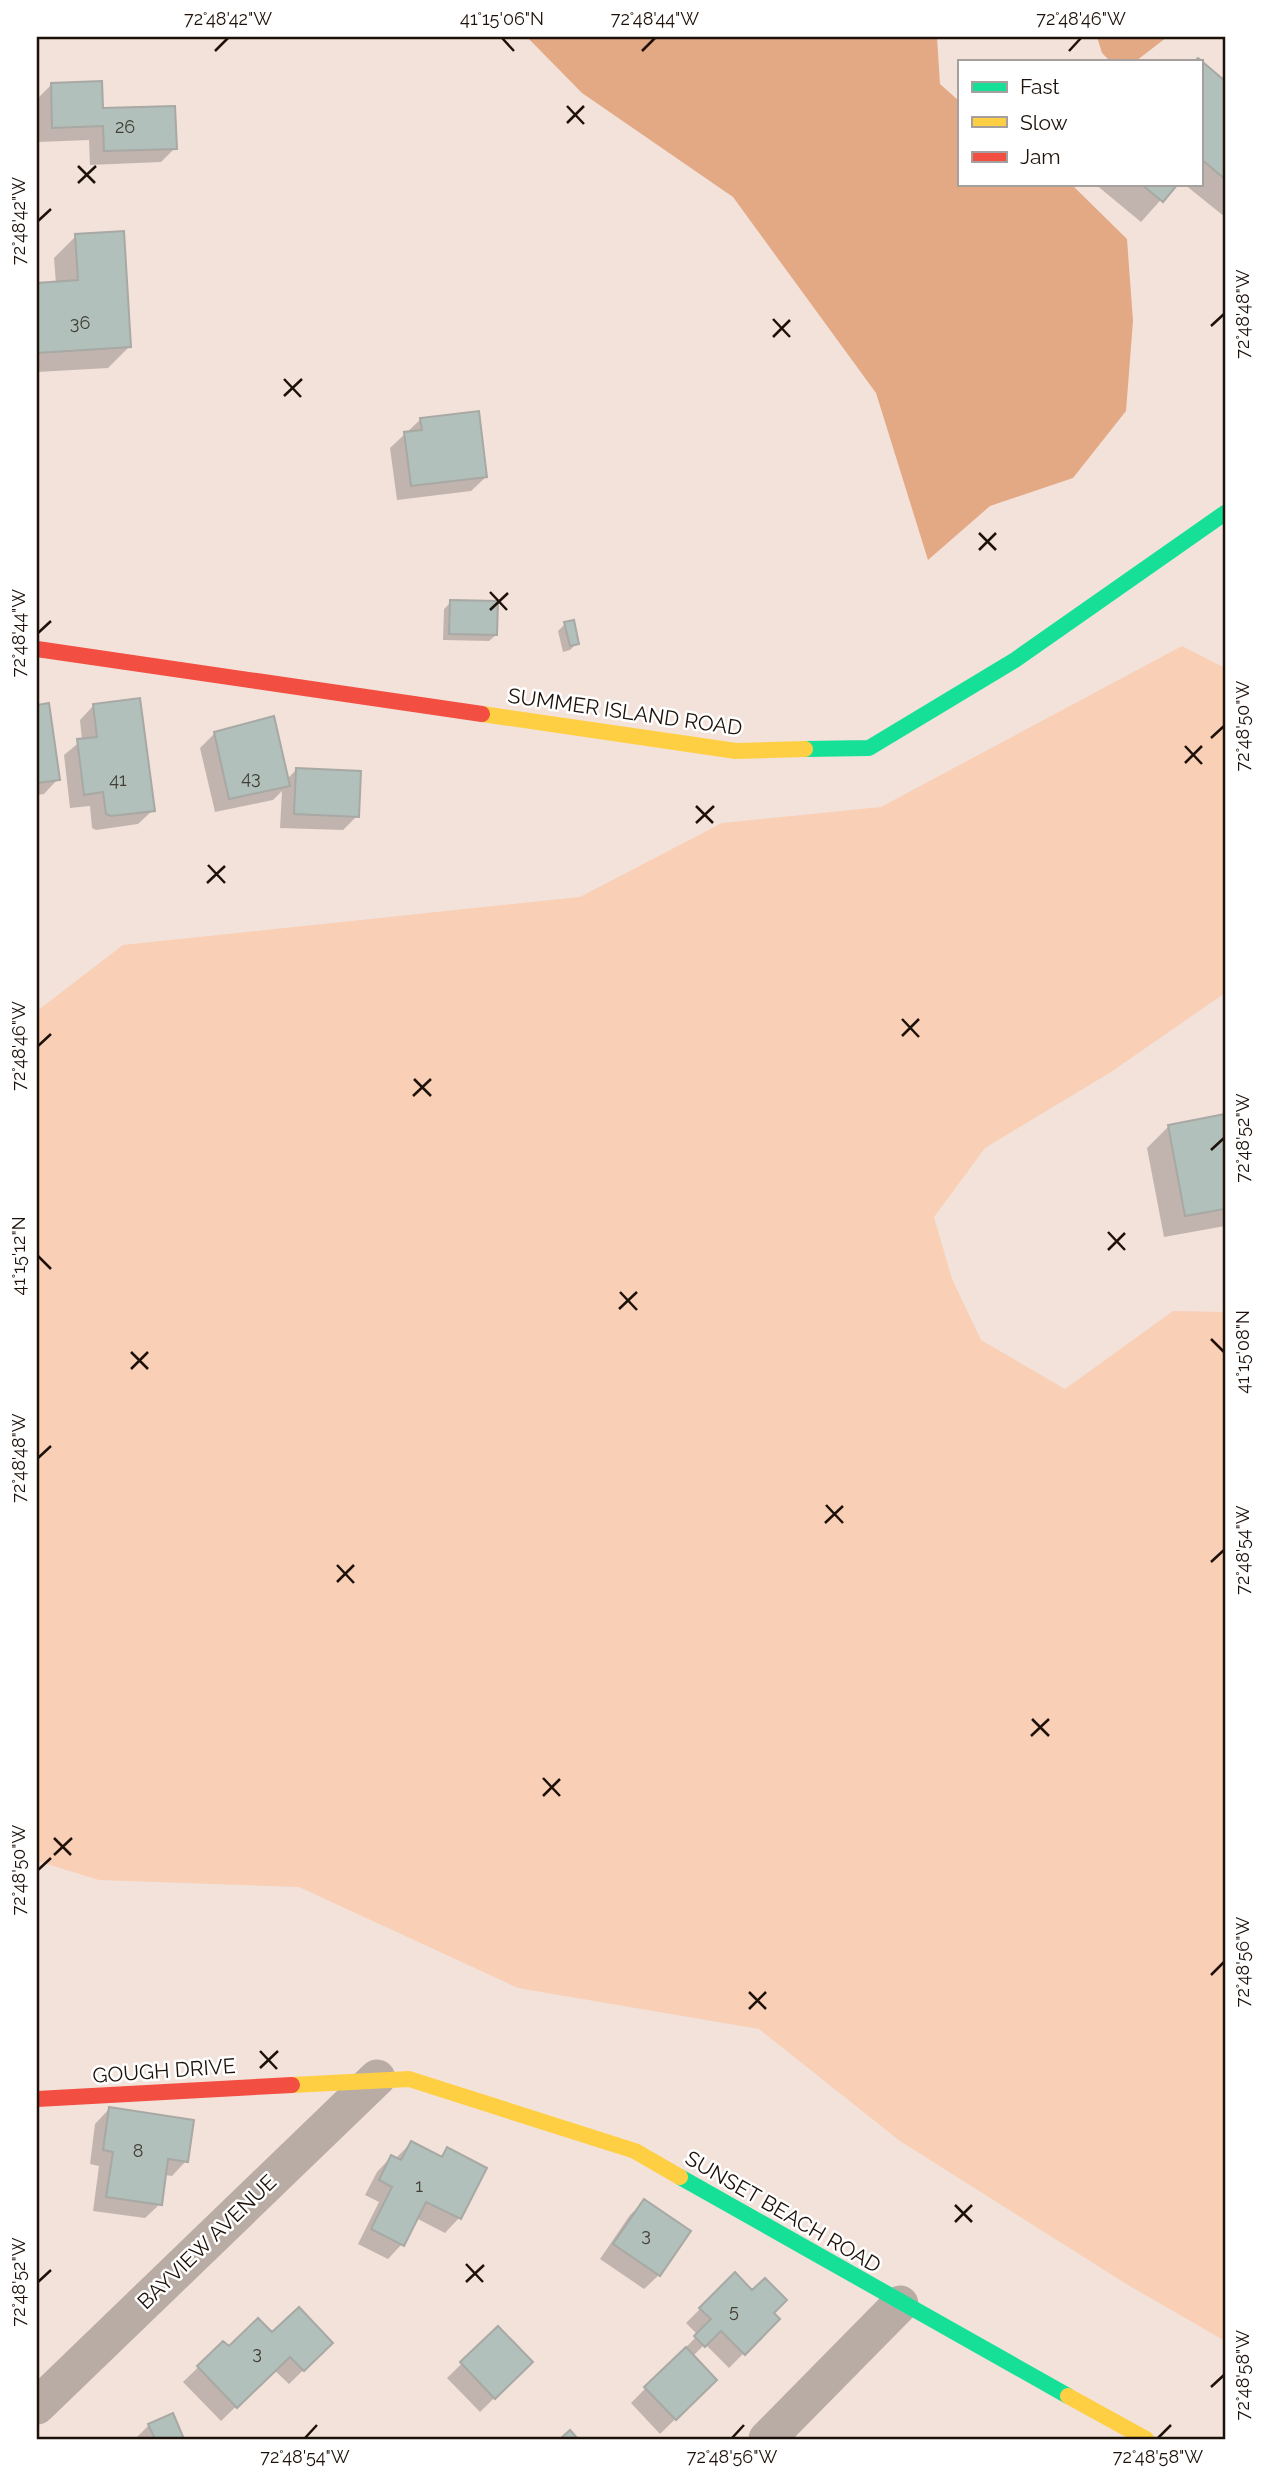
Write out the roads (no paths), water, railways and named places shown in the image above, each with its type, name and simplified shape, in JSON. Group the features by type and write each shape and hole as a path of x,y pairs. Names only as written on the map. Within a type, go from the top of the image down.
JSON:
{"street":[{"name":"SUMMER ISLAND ROAD","path":"37,649 736,751 869,748 1015,660 1225,513"},
{"name":"GOUGH DRIVE","path":"37,2099 377,2078"},
{"name":"SUNSET BEACH ROAD","path":"377,2078 409,2079 635,2151 900,2304 1146,2439"},
{"name":"BAYVIEW AVENUE","path":"37,2406 377,2078"},
{"path":"767,2439 900,2304"}]}
